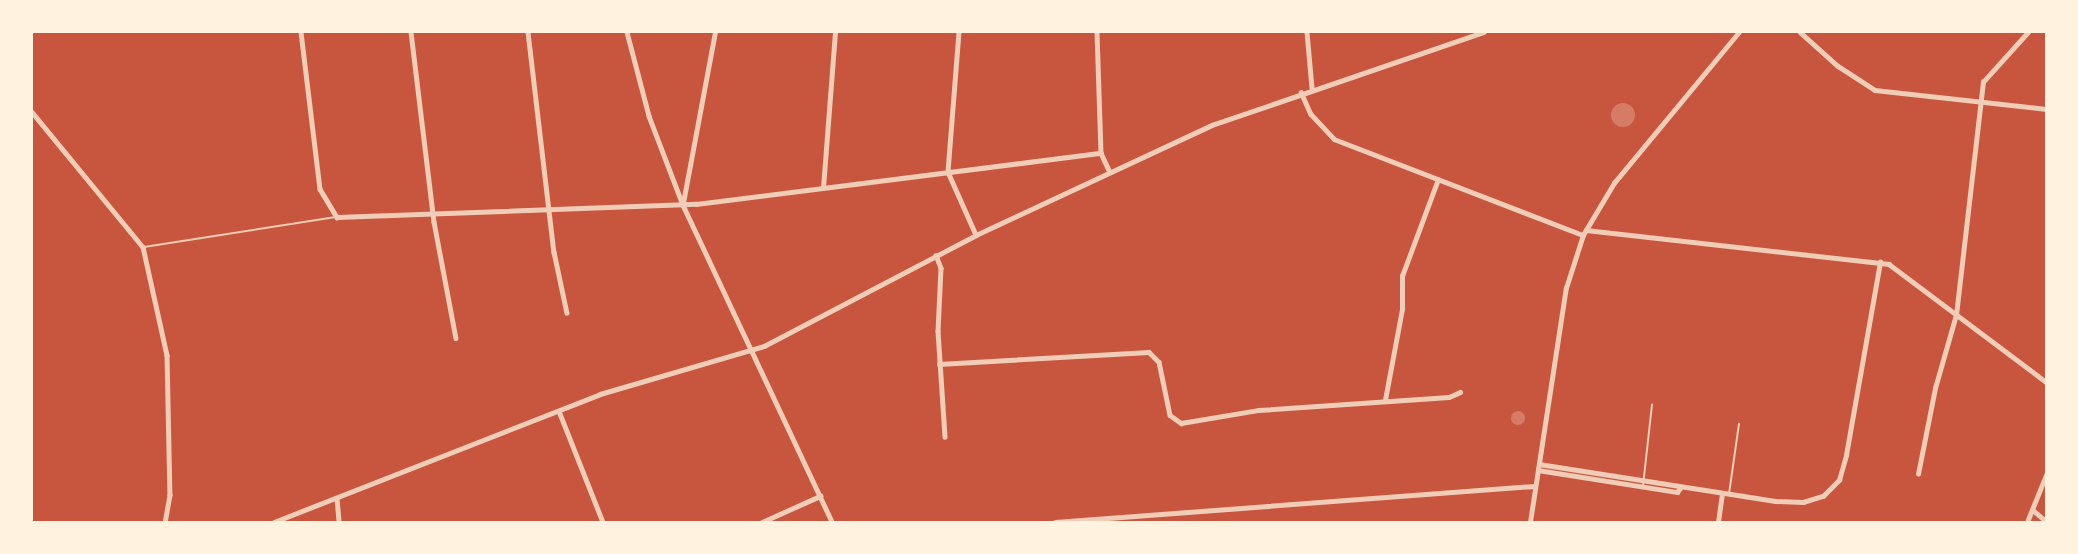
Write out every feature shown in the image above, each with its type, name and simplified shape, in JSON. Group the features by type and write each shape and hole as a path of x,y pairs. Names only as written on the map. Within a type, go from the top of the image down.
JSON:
{"street":[{"path":"300,32 321,196 337,217 683,205 1101,153"},
{"path":"411,32 434,215 456,338"},
{"path":"528,32 549,210 567,313"},
{"path":"627,32 649,116 683,205 754,350 832,523"},
{"path":"683,205 715,32"},
{"path":"823,188 835,32"},
{"path":"959,32 948,172 976,235"},
{"path":"1097,32 1101,153 1110,172"},
{"path":"1307,32 1312,88"},
{"path":"274,523 641,381 754,350 976,235 1110,172 1301,92 1484,32"},
{"path":"1530,523 1566,288 1585,232 1614,183 1740,32"},
{"path":"1800,32 1838,66 1875,90 2046,110"},
{"path":"1918,474 1956,315 1983,82 2028,32"},
{"path":"1301,92 1311,114 1334,139 1585,232 1880,262 2046,382"},
{"path":"32,112 143,247 167,355 170,495 165,523"},
{"path":"1385,400 1402,309 1402,276 1438,179"},
{"path":"936,255 941,268 939,364 945,437"},
{"path":"1538,470 1803,502 1823,496 1836,485 1846,455 1880,262"},
{"path":"939,364 1149,352 1159,362 1170,415 1177,422 1259,410 1448,397 1460,392"},
{"path":"559,411 603,523"},
{"path":"1539,464 1643,484"},
{"path":"2027,523 2046,475"},
{"path":"1055,523 1535,486"},
{"path":"1718,523 1722,494"},
{"path":"762,523 820,496"},
{"path":"337,498 339,523"},
{"path":"2034,511 2046,521"}],"lane":[{"path":"143,247 337,217"},
{"path":"1643,484 1652,404"},
{"path":"1729,495 1740,424"}],"building":[{"path":"1623,103 1634,110 1635,115 1628,126 1623,127 1612,120 1611,115 1618,104"},
{"path":"1515,411 1521,411 1525,418 1521,425 1515,425 1511,421 1511,415"}]}
